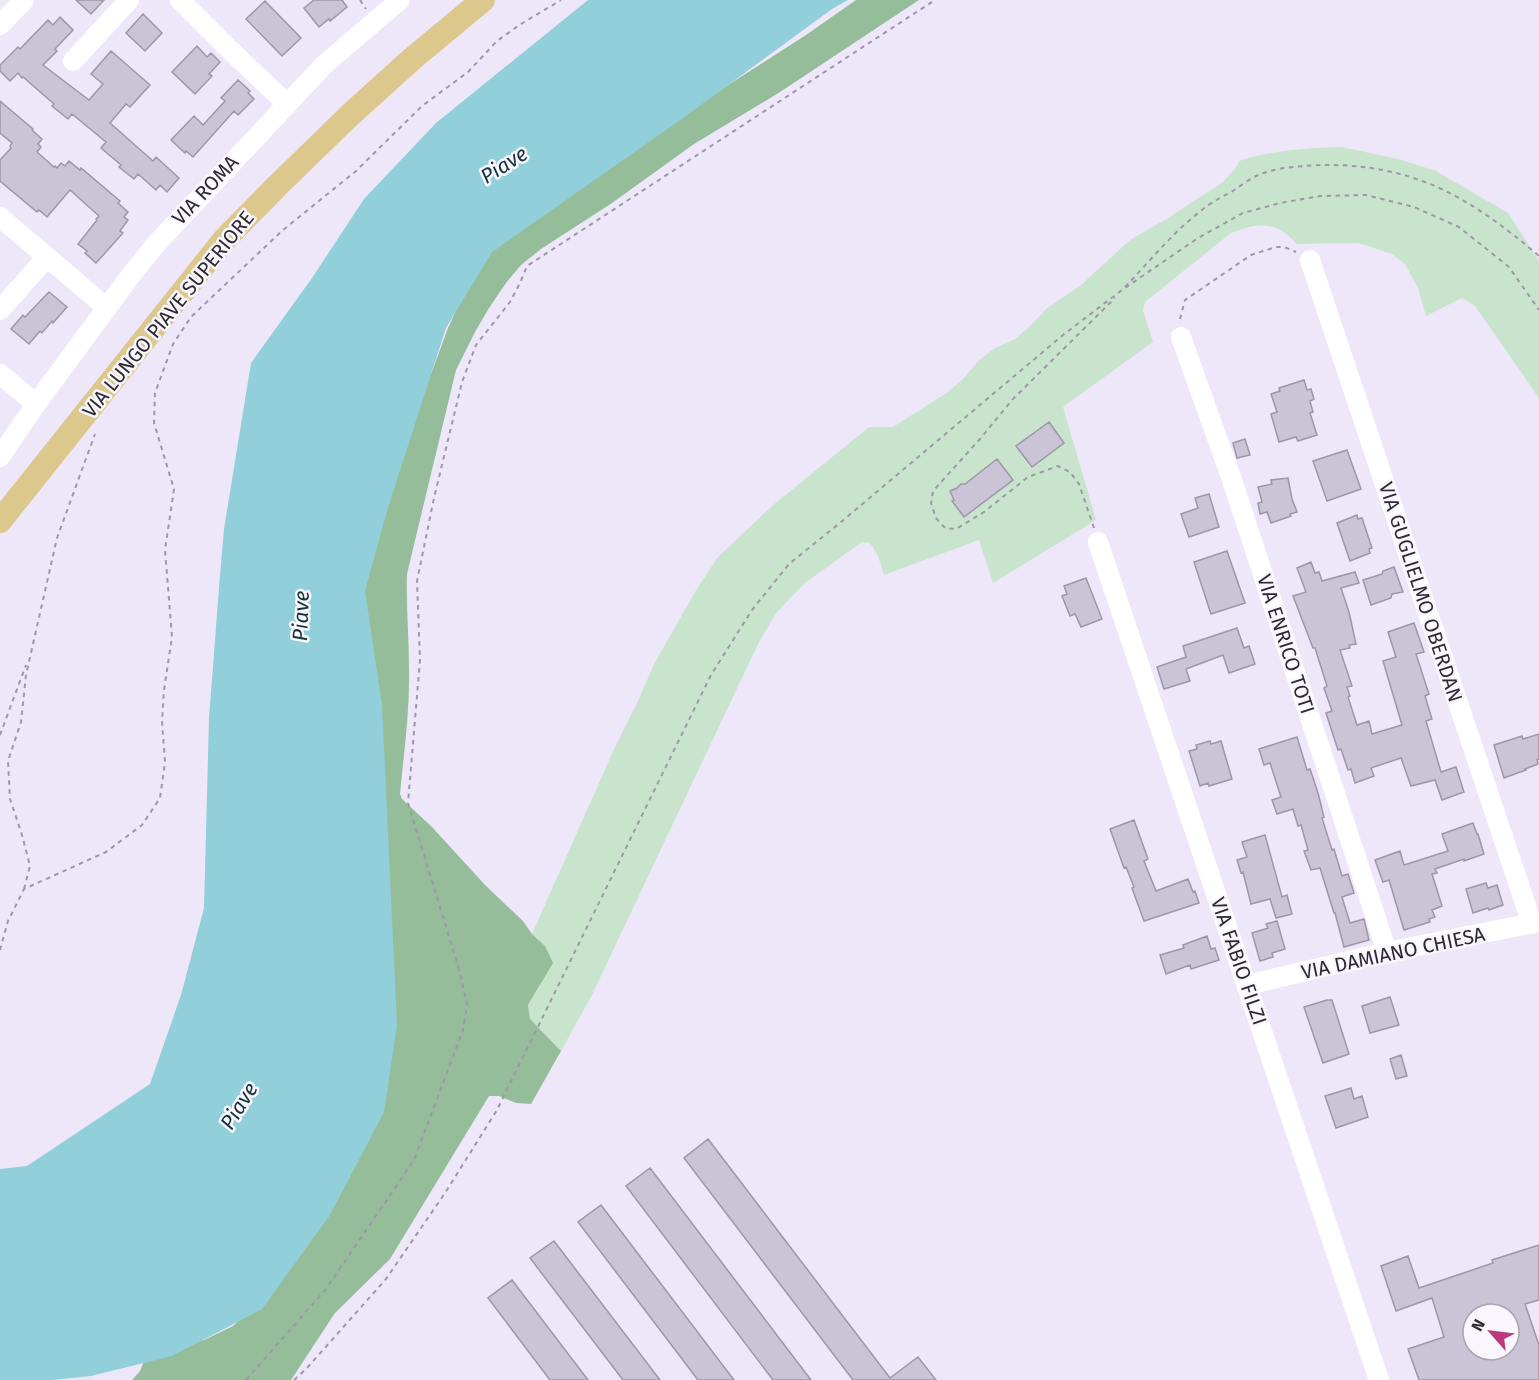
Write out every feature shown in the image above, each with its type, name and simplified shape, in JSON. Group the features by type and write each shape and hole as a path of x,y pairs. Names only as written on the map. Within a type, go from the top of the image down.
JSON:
{"main road":[{"name":"VIA LUNGO PIAVE SUPERIORE","path":"0,521 224,240 350,115 412,59 483,0"}],"street":[{"path":"0,26 24,0"},
{"path":"73,61 129,0"},
{"path":"180,0 286,103"},
{"name":"VIA ROMA","path":"0,457 131,274 157,243 286,103 325,64 394,2"},
{"path":"0,218 107,308"},
{"path":"0,310 46,257"},
{"name":"VIA GUGLIELMO OBERDAN","path":"1310,260 1535,923"},
{"name":"VIA ENRICO TOTI","path":"1181,337 1232,480 1388,952"},
{"path":"0,374 36,404"},
{"name":"VIA FABIO FILZI","path":"1098,542 1379,1380"},
{"name":"VIA DAMIANO CHIESA","path":"1247,985 1388,952 1535,923"}],"path":[{"path":"24,889 106,852 142,825 160,798 165,762 162,721 172,637 165,550 174,489 154,423 154,403 155,393 173,344 191,317 283,230 356,171 422,106 468,72 497,41 561,0"},
{"path":"246,1380 326,1290 414,1160 463,1030 467,1004 459,969 408,803 420,660 417,581 462,382 476,345 510,302 527,266 934,0"},
{"path":"1098,542 1079,484 1070,472 1058,466 1028,477 984,512 956,529 945,528 936,518 930,503 933,490 1012,399 1173,236 1203,209 1256,176 1278,170 1346,165 1385,170 1423,181 1449,192 1479,209 1539,256"},
{"path":"294,1380 386,1278 446,1193 497,1110 711,675 752,610 789,564 1063,335 1122,290 1198,238 1243,213 1280,203 1321,196 1366,195 1414,207 1459,227 1509,267 1539,310"},
{"path":"1181,337 1180,319 1185,300 1251,255 1275,247 1284,247 1310,260"},
{"path":"0,950 8,921 24,889 30,866 10,799 8,761 21,722 26,675 57,538 95,434"},
{"path":"0,735 30,657"}],"green space":[{"path":"856,0 919,0 780,92 694,144 612,203 541,249 521,265 506,283 475,332 456,370 407,574 409,700 400,794 402,799 432,827 545,946 553,963 528,1005 530,1019 561,1051 531,1104 516,1103 499,1096 489,1096 390,1259 335,1313 291,1380 132,1380 140,1371 144,1361 170,1346 204,1340 233,1326 262,1300 345,632 412,426 448,328 469,283 494,243"},
{"path":"1342,147 1398,159 1436,171 1508,213 1539,261 1539,398 1475,306 1462,298 1426,316 1418,288 1405,264 1392,254 1359,243 1296,244 1289,236 1274,227 1249,227 1231,233 1145,302 1143,310 1153,342 1063,407 1096,520 993,583 979,540 884,575 878,556 870,543 862,542 805,583 777,612 759,642 591,997 561,1051 530,1020 528,1005 540,986 539,939 532,934 654,664 718,557 772,506 869,427 893,427 948,392 978,361 995,348 1015,339 1046,309 1081,285 1130,240 1223,182 1239,161 1277,152"}],"water":[{"name":"Piave","path":"588,0 848,0 832,9 686,116 492,252 446,328 387,511 365,591 382,705 397,1025 384,1112 330,1215 262,1309 172,1356 91,1376 53,1380 0,1380 0,1169 27,1166 150,1084 181,995 204,908 209,718 220,575 224,529 251,363 312,278 364,199 436,123"}],"building":[{"path":"76,0 104,0 91,14"},
{"path":"314,0 342,0 347,7 319,27 304,8"},
{"path":"265,1 301,38 282,56 246,19"},
{"path":"143,14 162,33 145,51 126,33"},
{"path":"60,17 73,30 43,65 89,100 103,84 91,74 111,51 150,85 130,107 126,104 110,123 153,161 156,157 179,178 167,192 160,185 156,190 138,174 134,179 101,148 106,142 72,114 68,119 18,73 10,81 0,71 0,65 18,47 20,49 48,20 53,25"},
{"path":"197,46 207,57 211,53 220,62 209,74 212,76 195,94 172,72"},
{"path":"238,80 250,91 248,93 254,99 238,115 234,111 193,157 186,151 185,153 171,140 194,116 203,125 225,101 221,98"},
{"path":"0,101 42,139 38,144 41,147 37,152 54,167 57,168 61,163 65,166 69,161 80,170 81,168 120,201 118,203 128,212 124,217 128,220 120,231 123,233 96,263 78,244 99,216 70,190 47,217 39,210 37,212 0,181 0,160 11,148 12,143 0,133"},
{"path":"49,292 67,307 29,344 11,329"},
{"path":"1304,380 1307,390 1311,389 1314,399 1310,401 1313,412 1310,413 1317,435 1298,441 1296,437 1279,442 1271,414 1277,412 1271,394 1280,391 1279,388"},
{"path":"1049,422 1064,443 1032,467 1016,446"},
{"path":"1245,439 1250,455 1237,458 1233,443"},
{"path":"1347,450 1361,489 1327,501 1313,461"},
{"path":"997,459 1013,480 964,517 952,501 954,500 950,491 965,484"},
{"path":"1288,478 1297,512 1271,523 1267,512 1260,514 1258,503 1262,502 1258,487 1272,484 1271,480"},
{"path":"1209,494 1219,527 1189,537 1181,514 1198,508 1195,498"},
{"path":"1357,515 1358,519 1362,518 1372,548 1369,549 1370,553 1350,561 1337,523"},
{"path":"1227,551 1245,603 1211,614 1194,562"},
{"path":"1311,562 1315,573 1319,572 1322,581 1355,572 1359,583 1341,588 1356,644 1340,650 1352,686 1347,687 1350,696 1348,697 1357,725 1369,721 1372,734 1402,725 1383,661 1396,657 1388,632 1414,623 1424,652 1416,654 1429,694 1425,696 1432,719 1426,721 1441,772 1456,767 1464,792 1442,800 1435,780 1411,786 1401,758 1371,768 1374,776 1355,783 1341,749 1338,750 1326,713 1332,711 1324,688 1327,686 1315,648 1313,648 1293,596 1306,592 1297,568"},
{"path":"1394,567 1403,592 1392,594 1391,598 1371,605 1363,580 1382,574 1383,571"},
{"path":"1086,578 1102,619 1081,627 1075,614 1070,616 1062,596 1067,594 1064,586"},
{"path":"1237,628 1244,648 1249,646 1255,664 1229,673 1223,655 1186,669 1190,681 1164,689 1157,667 1186,657 1183,646"},
{"path":"1539,734 1538,764 1504,778 1494,745 1522,736 1523,739"},
{"path":"1297,737 1307,770 1310,769 1318,793 1324,817 1322,818 1332,850 1334,849 1342,876 1348,874 1354,893 1342,897 1350,923 1364,919 1369,940 1344,947 1320,868 1311,870 1304,851 1308,850 1301,825 1298,826 1293,809 1277,814 1272,800 1281,797 1270,763 1264,765 1259,749"},
{"path":"1210,741 1211,744 1221,741 1232,779 1209,786 1208,783 1200,786 1189,751 1197,749 1196,745"},
{"path":"1134,820 1148,859 1144,861 1156,891 1188,879 1199,903 1144,921 1132,888 1134,887 1126,867 1124,868 1110,829"},
{"path":"1473,823 1484,854 1435,869 1437,873 1432,874 1442,906 1432,910 1435,917 1429,919 1430,922 1404,930 1389,880 1383,882 1375,860 1400,851 1404,865 1448,851 1442,834"},
{"path":"1265,835 1282,897 1287,895 1292,914 1276,918 1270,899 1251,904 1243,872 1241,873 1237,860 1247,857 1242,842"},
{"path":"1486,883 1488,888 1497,885 1503,905 1473,913 1466,889"},
{"path":"1277,921 1285,949 1272,953 1273,957 1260,961 1252,933 1268,928 1266,924"},
{"path":"1207,936 1211,949 1215,948 1219,960 1191,969 1190,965 1166,974 1160,955 1184,948 1183,945"},
{"path":"1390,997 1399,1025 1370,1033 1362,1006"},
{"path":"1332,1000 1349,1054 1323,1063 1304,1007"},
{"path":"1401,1055 1407,1076 1396,1079 1390,1059"},
{"path":"1351,1088 1354,1099 1362,1096 1368,1117 1336,1128 1325,1096"},
{"path":"708,1139 890,1378 918,1357 936,1380 853,1380 684,1158"},
{"path":"650,1168 811,1380 773,1380 626,1186"},
{"path":"601,1205 734,1380 698,1380 578,1222"},
{"path":"554,1241 660,1380 623,1380 530,1258"},
{"path":"1539,1245 1539,1300 1525,1304 1539,1345 1539,1380 1419,1380 1408,1349 1444,1337 1432,1298 1396,1311 1381,1266 1408,1256 1419,1288 1493,1263 1492,1260"},
{"path":"512,1280 588,1380 550,1380 488,1298"}]}
